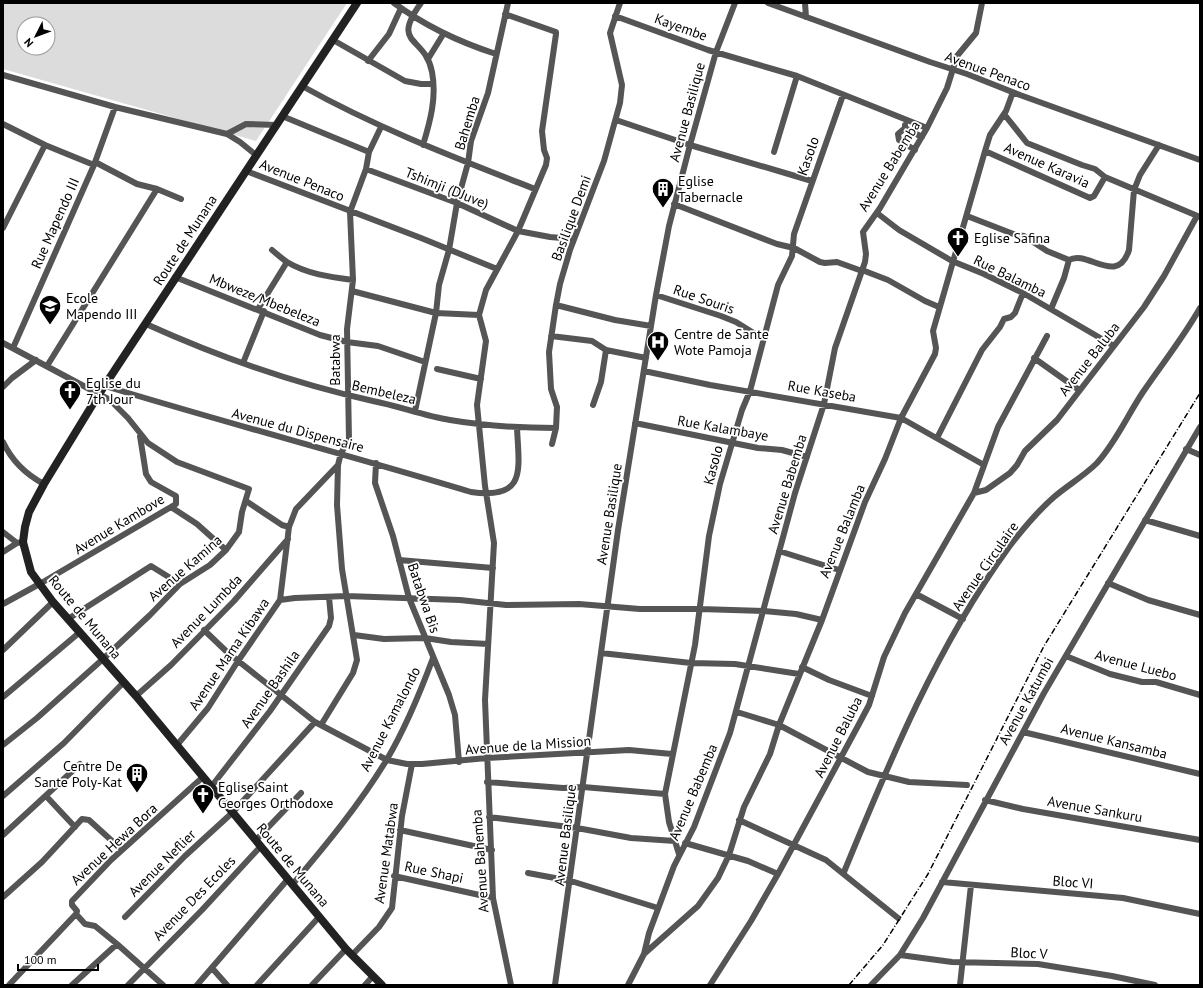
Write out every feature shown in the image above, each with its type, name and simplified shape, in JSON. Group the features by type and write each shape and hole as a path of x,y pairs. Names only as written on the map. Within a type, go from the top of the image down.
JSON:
{"main road":[{"name":"Route de Munana","path":"357,3 99,394 44,484 29,512 20,543 31,572 53,602 177,744 232,813 349,952 382,985"}],"street":[{"path":"394,3 412,16 456,40 496,54"},
{"path":"421,3 412,16 408,31 428,59 432,73 434,102 423,145"},
{"name":"Bahemba","path":"415,411 436,312 439,285 449,250 456,203 468,163 471,141 488,93 508,3"},
{"path":"611,3 619,4"},
{"name":"Avenue Basilique","path":"555,985 571,881 618,530 656,295 674,204 716,52 735,3"},
{"name":"Avenue Penaco","path":"768,3 776,4 806,17 920,59 953,69 1200,160"},
{"path":"805,3 806,17"},
{"name":"Avenue Babemba","path":"628,985 644,954 658,908 679,854 694,827 737,712 779,550 824,404 835,348 862,270 866,254 862,232 877,213 927,128 947,88 957,56 976,33 982,3"},
{"name":"Basilique Demi","path":"552,444 556,428 556,407 551,390 549,372 551,336 560,284 574,239 604,161 616,120 622,85 610,33 619,4"},
{"path":"368,61 389,34 401,8"},
{"path":"352,291 436,312 479,315 486,290 518,231 547,160 544,150 542,131 556,33 505,14"},
{"name":"Kayembe","path":"615,16 716,52 797,76 927,128"},
{"path":"428,59 444,33"},
{"path":"333,40 405,81 421,84 433,84"},
{"path":"3,75 115,107 227,134 256,155"},
{"path":"774,152 797,76"},
{"path":"302,86 381,127 535,189"},
{"name":"Avenue Balamba","path":"644,954 698,906 718,878 729,856 739,820 770,754 779,725 822,620 865,502 886,458 901,418 935,354 936,348 933,331 952,261 985,151 992,132 1004,114 1013,92"},
{"name":"Kasolo","path":"679,854 665,794 691,663 700,609 709,536 720,484 732,442 750,391 778,285 792,256 794,248 794,234 843,95"},
{"name":"Rue Mapendo III","path":"13,348 94,164 115,107"},
{"path":"1004,114 1027,143 1082,165 1090,166 1105,178"},
{"path":"282,116 369,152"},
{"path":"616,120 690,145 812,181"},
{"path":"908,120 905,128 898,134 899,140 915,150"},
{"path":"3,124 45,145 94,164 137,184 157,189 181,199"},
{"path":"227,134 246,124 277,124"},
{"name":"Batabwa","path":"354,635 346,596 337,505 338,465 341,453 349,440 347,342 353,280 350,212 366,169 369,152 381,127"},
{"path":"905,128 922,137"},
{"path":"3,228 45,145"},
{"path":"966,216 1016,235 1024,236 1040,247 1069,260 1077,258 1098,265 1112,267 1120,264 1126,258 1129,250 1134,190 1140,175 1159,145"},
{"name":"Avenue Karavia","path":"985,151 1090,198 1094,196 1105,178 1199,216"},
{"name":"Tshimji (DJuve)","path":"366,169 456,203 518,231 550,237 574,239"},
{"name":"Avenue Penaco","path":"246,171 498,269"},
{"path":"47,366 157,189"},
{"path":"674,204 777,244 794,248 820,262 837,262 888,280 925,301 939,307"},
{"name":"Rue Balamba","path":"877,213 899,230 952,261 984,274 1023,293 1114,346"},
{"name":"Avenue Baluba","path":"974,493 986,490 1010,472 1025,451 1050,427 1155,291 1199,216"},
{"path":"272,250 287,262 309,272 327,277 353,280"},
{"path":"1050,309 1064,278 1069,260"},
{"path":"243,363 261,310 287,262"},
{"name":"Mbweze/Mbebeleza","path":"175,277 261,310 320,335 347,342 378,346 425,362"},
{"path":"937,438 982,350 1000,327 1004,319 1011,317 1015,313 1023,293"},
{"name":"Rue Souris","path":"656,295 721,316 763,339"},
{"path":"556,305 615,320 651,326"},
{"name":"Avenue Circulaire","path":"844,872 882,776 942,652 988,578 1021,532 1046,504 1086,473 1104,454 1200,308"},
{"name":"Avenue Bahemba","path":"479,315 486,341 477,406 486,494 494,544 494,568 490,604 485,700 487,782 492,850 493,898 511,985"},
{"name":"Bembeleza","path":"146,324 177,338 243,363 347,396 450,420 517,428 556,428"},
{"path":"551,336 592,341 606,350 646,358"},
{"name":"Avenue Baluba","path":"710,985 751,921 795,845 859,724 872,696 884,657 916,594 974,493 998,427 1047,336"},
{"path":"3,343 110,400 122,411 139,433"},
{"path":"593,405 601,382 606,350"},
{"path":"1034,358 1079,390"},
{"path":"3,387 12,378 36,360"},
{"path":"437,369 481,379"},
{"name":"Rue Kaseba","path":"644,371 901,418 984,464"},
{"name":"Avenue du Dispensaire","path":"105,386 204,417 341,453 471,492 486,494"},
{"name":"Rue Kalambaye","path":"635,423 758,448 782,450 807,457"},
{"name":"Avenue Katumbi","path":"871,985 900,955 942,882 985,800 1108,582 1200,427"},
{"path":"486,494 498,493 514,484 518,476 519,463 517,428"},
{"name":"Avenue Kamina","path":"3,745 37,718 103,659 150,615 180,584 210,565 226,550 239,532 242,512 249,489 177,462 148,443 139,433"},
{"name":"Avenue Kambove","path":"3,604 40,584 176,504 176,496 151,482 146,474 139,433"},
{"path":"3,442 12,459 20,468 44,484"},
{"path":"1186,449 1200,455"},
{"name":"Batabwa Bis","path":"376,463 375,483 389,523 409,598 449,695 455,716 458,732 459,762"},
{"path":"280,600 289,528 296,509 338,465"},
{"path":"246,501 289,528"},
{"path":"171,507 197,524 226,550"},
{"path":"1145,520 1200,536"},
{"path":"3,532 20,543 3,552"},
{"name":"Avenue Lumbda","path":"136,696 171,665 243,591 288,539"},
{"path":"779,550 839,570"},
{"path":"399,560 494,568"},
{"path":"68,619 151,566 180,584"},
{"path":"1108,582 1148,600 1200,615"},
{"path":"916,594 963,618"},
{"name":"Avenue Mama Kibawa","path":"177,744 208,708 280,600 302,597 329,598 346,596 460,600 490,604 567,604 640,609 764,611 796,614 822,620"},
{"name":"Avenue Bashila","path":"211,787 244,746 329,626 331,618 329,598"},
{"path":"3,650 53,602"},
{"path":"204,630 238,661 281,694 289,703 318,724"},
{"path":"3,697 80,632"},
{"path":"354,635 384,639 425,638 451,642 488,644"},
{"name":"Avenue Neflier","path":"125,917 185,856 232,813 318,724 356,667 357,660 354,635"},
{"path":"602,653 691,663 749,666 799,674"},
{"name":"Avenue Luebo","path":"1066,656 1110,674 1142,682 1156,682 1200,695"},
{"name":"Avenue Kamalondo","path":"197,985 337,832 387,760 412,708 433,658"},
{"path":"802,667 829,680 872,696"},
{"path":"3,796 64,743 124,682"},
{"path":"737,712 779,725 868,772 920,783 967,785"},
{"name":"Avenue de la Mission","path":"318,724 387,760 412,764 629,750 672,754"},
{"name":"Avenue Kansamba","path":"1023,732 1200,774"},
{"path":"3,835 80,764"},
{"name":"Avenue Matabwa","path":"312,985 379,927 392,908 394,876 400,830 412,764"},
{"name":"Avenue Hewa Bora","path":"76,914 72,901 122,850 203,777"},
{"path":"487,782 563,788 583,787 665,794"},
{"name":"Avenue Des Ecoles","path":"128,985 202,910 301,794"},
{"path":"46,796 75,827"},
{"name":"Avenue Sankuru","path":"985,800 1024,809 1200,840"},
{"path":"489,817 577,828 631,838 675,841"},
{"path":"3,897 42,862 82,819 86,818 122,850"},
{"path":"739,820 826,860 844,872 898,918"},
{"path":"400,830 492,850"},
{"path":"685,843 748,861 778,874"},
{"path":"528,873 571,881 658,908"},
{"name":"Rue Shapi","path":"394,876 493,898"},
{"name":"Bloc VI","path":"942,882 1124,898 1200,914"},
{"path":"960,985 964,962 971,885"},
{"path":"9,985 76,914 85,924 95,926 163,985"},
{"path":"257,985 319,917"},
{"path":"72,985 117,944"},
{"name":"Bloc V","path":"900,955 964,962 1038,964 1155,985"},
{"path":"212,968 228,985"},
{"path":"365,985 373,976"}],"shaded area":[{"path":"3,3 347,3 256,141 3,69"}],"railway":[{"path":"849,985 883,945 928,874 1044,646 1200,393"}],"place":[{"name":"Eglise Tabernacle","path":"663,208"},
{"name":"Eglise Safina","path":"958,258"},
{"name":"Ecole Mapendo III","path":"50,326"},
{"name":"Centre de Sante Wote Pamoja","path":"658,362"},
{"name":"Eglise du 7th Jour","path":"70,410"},
{"name":"Centre De Sante Poly-Kat","path":"137,794"},
{"name":"Eglise Saint Georges Orthodoxe","path":"203,814"}]}
